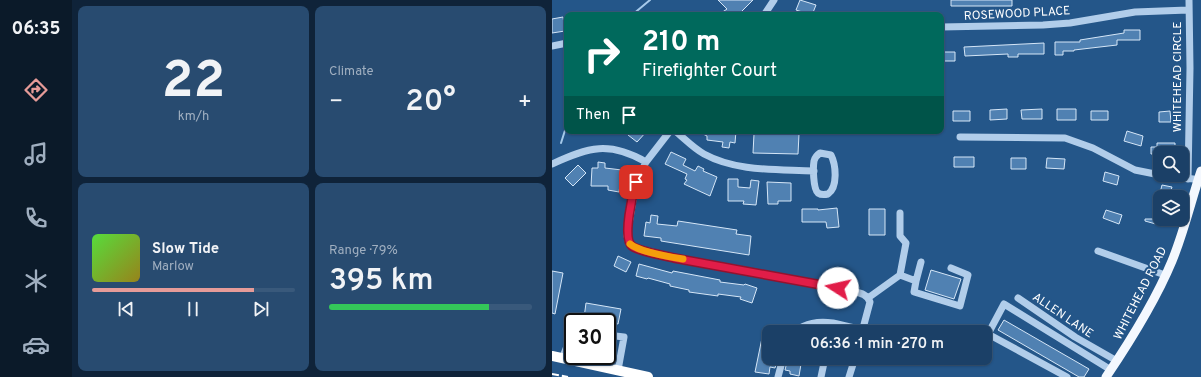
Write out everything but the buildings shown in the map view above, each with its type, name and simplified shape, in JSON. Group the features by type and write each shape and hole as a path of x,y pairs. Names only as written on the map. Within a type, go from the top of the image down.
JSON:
{"highway":[{"path":"552,356 648,377"}],"main road":[{"name":"WHITEHEAD ROAD","path":"1108,373 1132,339 1166,275 1200,180 1201,171"}],"street":[{"path":"766,12 774,0"},
{"name":"WHITEHEAD CIRCLE","path":"1189,0 1189,146"},
{"name":"ROSEWOOD PLACE","path":"944,27 1043,25 1070,23 1135,12 1188,10"},
{"path":"552,46 564,44"},
{"path":"668,134 646,162 636,182 627,236 629,243 632,246 674,258 852,290 863,294 870,302 865,325"},
{"path":"679,134 702,153 728,164 745,167 814,171"},
{"path":"960,137 1065,138 1093,148 1135,170 1153,173"},
{"path":"552,164 576,153 602,149 613,149 633,155 646,162"},
{"path":"820,153 831,155 833,160 834,184 831,192 824,195 817,192 814,186 814,171 816,156 820,153"},
{"path":"1189,179 1200,180"},
{"path":"868,298 900,275 906,243 900,236 900,213"},
{"path":"1098,251 1166,275"},
{"path":"921,262 914,292 960,306 968,275 951,268"},
{"path":"900,275 916,281"},
{"name":"ALLEN LANE","path":"1018,298 1074,337 1116,361"},
{"path":"1067,377 988,334 1004,304 1108,373"},
{"path":"806,325 820,321 840,325"},
{"path":"616,336 624,337 618,370"},
{"path":"562,358 564,353"},
{"path":"778,377 781,365"},
{"path":"820,377 823,365"},
{"path":"849,377 853,365"}],"waterway":[{"path":"636,12 650,0"},
{"path":"561,143 564,134"}],"railway":[{"path":"552,374 568,377"}],"slow traffic":[{"path":"630,244 636,248 683,259"}],"route":[{"path":"636,182 627,231 629,243 632,246 674,258 838,288"}]}
